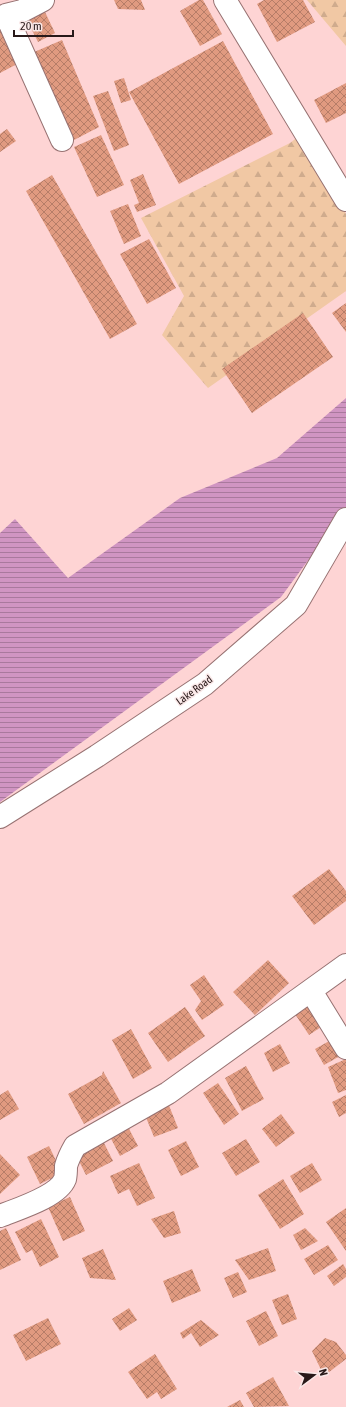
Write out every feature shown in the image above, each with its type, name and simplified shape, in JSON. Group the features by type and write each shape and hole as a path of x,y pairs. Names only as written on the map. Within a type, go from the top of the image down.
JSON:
{"street":[{"path":"43,0 22,11 3,16 62,140"},
{"path":"225,0 346,200"},
{"name":"Lake Road","path":"0,817 97,756 210,679 296,605 346,519"},
{"path":"0,1216 47,1196 56,1190 64,1179 71,1153 75,1146 168,1093 346,965"},
{"path":"310,991 346,1048"}],"green space":[{"path":"307,0 346,0 346,46"},
{"path":"299,136 346,214 346,291 208,388 162,335 184,296 141,218 290,143"}],"shaded area":[{"path":"346,398 346,509 281,597 0,802 0,533 15,519 68,578 180,498 277,458"}],"building":[{"path":"114,0 141,0 145,10 118,9"},
{"path":"199,0 203,0 222,34 200,46 180,11"},
{"path":"264,0 303,0 315,22 277,42 257,4"},
{"path":"45,12 55,33 38,42 27,20"},
{"path":"2,30 19,63 0,73 0,31"},
{"path":"62,40 99,127 74,140 32,53"},
{"path":"223,41 273,134 179,184 129,92"},
{"path":"124,78 131,100 121,103 114,81"},
{"path":"346,83 346,113 326,123 314,100"},
{"path":"108,91 129,145 114,151 93,96"},
{"path":"7,129 16,141 0,152 0,134"},
{"path":"101,135 124,185 97,197 74,147"},
{"path":"143,174 156,205 137,212 134,205 139,203 130,180"},
{"path":"52,175 137,324 110,339 26,191"},
{"path":"128,204 141,236 124,244 110,211"},
{"path":"149,239 176,288 147,304 120,254"},
{"path":"346,303 346,332 332,313"},
{"path":"303,313 333,357 252,413 222,369"},
{"path":"329,869 346,891 346,901 314,925 292,896"},
{"path":"268,960 289,983 255,1015 233,992"},
{"path":"204,975 224,1005 202,1020 195,1010 201,1001 190,985"},
{"path":"309,1003 324,1025 309,1035 295,1014"},
{"path":"185,1007 205,1036 168,1062 148,1033"},
{"path":"131,1029 152,1068 133,1079 112,1040"},
{"path":"331,1040 340,1056 324,1065 315,1049"},
{"path":"280,1044 290,1063 273,1072 264,1053"},
{"path":"346,1059 346,1090 338,1093 328,1067"},
{"path":"246,1066 264,1099 242,1111 225,1078"},
{"path":"103,1071 121,1103 84,1124 68,1094 102,1075"},
{"path":"218,1083 239,1114 224,1125 203,1093"},
{"path":"8,1090 19,1109 0,1120 0,1095"},
{"path":"346,1095 346,1113 339,1117 332,1102"},
{"path":"168,1103 178,1128 154,1137 145,1115"},
{"path":"281,1114 295,1133 276,1147 262,1129"},
{"path":"126,1123 138,1146 120,1156 108,1133"},
{"path":"246,1139 260,1162 236,1176 222,1153"},
{"path":"103,1141 113,1161 86,1175 76,1155"},
{"path":"186,1141 199,1167 181,1176 168,1150"},
{"path":"49,1146 62,1173 40,1184 27,1157"},
{"path":"0,1154 20,1175 0,1194"},
{"path":"139,1163 155,1198 137,1206 129,1189 118,1194 110,1176"},
{"path":"312,1163 322,1180 300,1193 290,1176"},
{"path":"283,1179 304,1214 280,1229 258,1195"},
{"path":"70,1197 85,1231 63,1241 48,1207"},
{"path":"346,1208 346,1251 326,1222"},
{"path":"174,1211 181,1233 164,1238 151,1219"},
{"path":"41,1219 59,1257 40,1267 32,1250 26,1253 15,1232"},
{"path":"6,1228 21,1260 0,1270 0,1231"},
{"path":"305,1228 318,1241 301,1250 293,1235"},
{"path":"328,1245 338,1260 314,1275 304,1259"},
{"path":"268,1248 276,1271 249,1280 235,1260"},
{"path":"103,1249 116,1280 90,1278 82,1258"},
{"path":"343,1264 346,1269 346,1277 334,1286 327,1276"},
{"path":"192,1269 201,1291 172,1303 163,1281"},
{"path":"238,1272 247,1292 233,1298 224,1278"},
{"path":"288,1294 297,1319 282,1325 272,1300"},
{"path":"129,1308 137,1320 120,1331 112,1319"},
{"path":"266,1311 278,1336 259,1346 246,1321"},
{"path":"48,1318 61,1344 26,1361 13,1335"},
{"path":"201,1320 219,1335 200,1347 191,1333 183,1339 180,1333"},
{"path":"325,1338 336,1342 346,1355 346,1359 324,1376 312,1351"},
{"path":"155,1354 177,1389 161,1399 157,1392 147,1399 128,1372"},
{"path":"273,1377 289,1406 254,1407 246,1393"},
{"path":"240,1400 244,1407 227,1407"}]}
